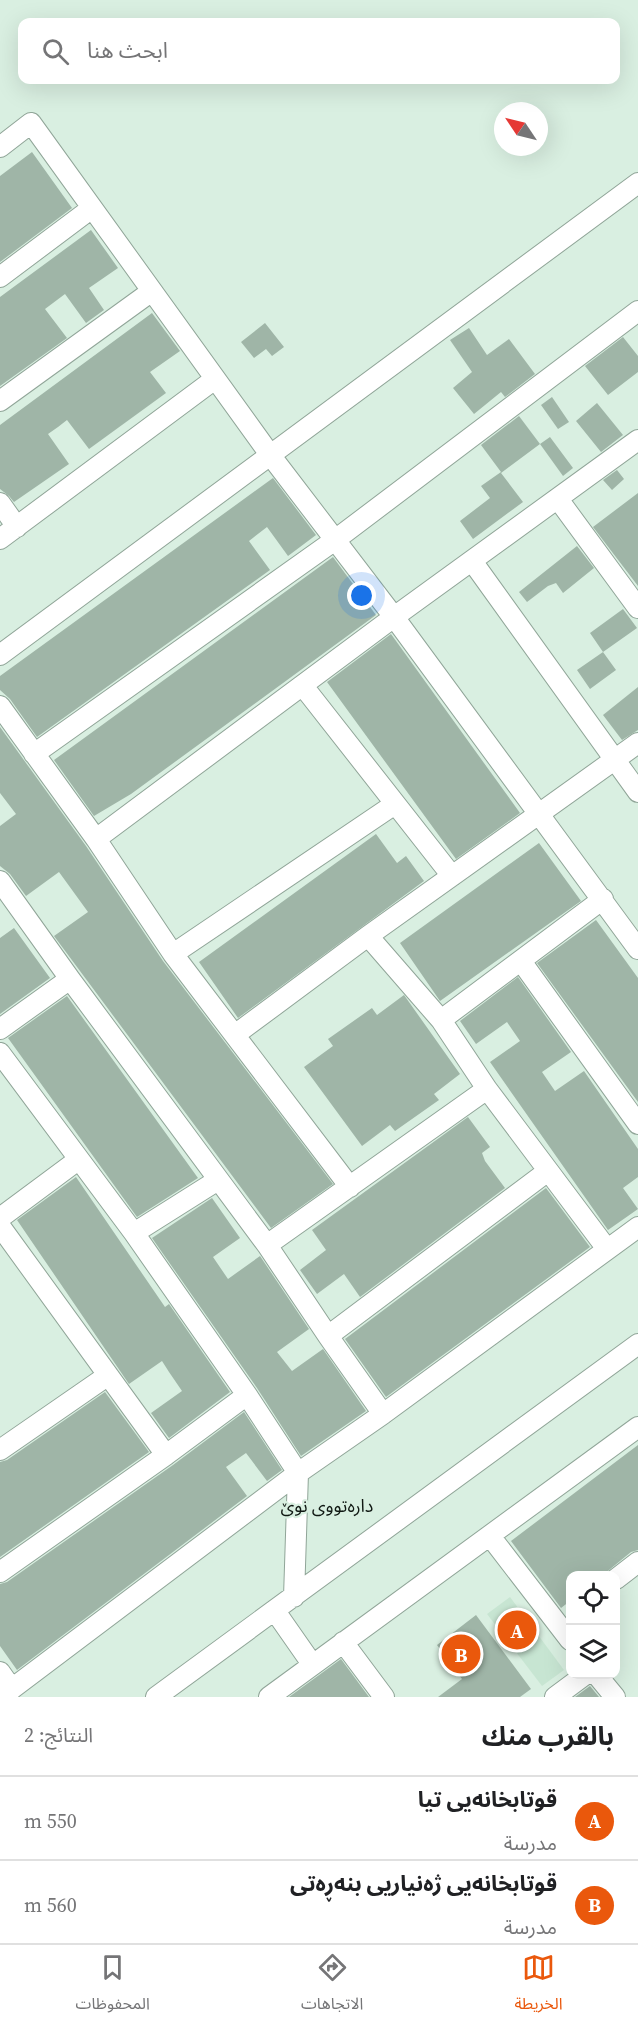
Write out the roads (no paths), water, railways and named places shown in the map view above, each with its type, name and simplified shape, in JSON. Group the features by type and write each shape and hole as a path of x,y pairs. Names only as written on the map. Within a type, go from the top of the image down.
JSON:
{"street":[{"path":"0,147 31,123 215,380 394,617 638,949"},
{"path":"0,656 636,187"},
{"path":"0,277 92,208"},
{"path":"0,401 152,291"},
{"path":"34,754 335,540 638,311"},
{"path":"0,539 215,380"},
{"path":"96,839 394,617 638,440"},
{"path":"558,499 638,608"},
{"path":"0,503 17,526"},
{"path":"472,561 638,792"},
{"path":"303,686 452,876"},
{"path":"0,706 96,839 173,954 351,1187"},
{"path":"236,1034 368,936 638,743"},
{"path":"173,954 395,804"},
{"path":"4,894 70,979 267,1245 383,1413"},
{"path":"441,1020 603,899"},
{"path":"368,936 441,1020 487,1089 607,1250"},
{"path":"521,961 638,1124"},
{"path":"0,1029 70,979"},
{"path":"0,1053 134,1233 247,1395 298,1473 294,1597"},
{"path":"267,1245 487,1089"},
{"path":"0,1218 78,1160"},
{"path":"328,1336 548,1171"},
{"path":"134,1233 218,1180"},
{"path":"0,1226 166,1455"},
{"path":"0,1672 7,1693 298,1473 638,1227"},
{"path":"156,1697 638,1344"},
{"path":"0,1450 107,1376"},
{"path":"0,1572 247,1395"},
{"path":"269,1697 638,1427"},
{"path":"490,1536 564,1618"},
{"path":"620,1575 638,1562"},
{"path":"275,1611 312,1664"},
{"path":"343,1642 384,1697"},
{"path":"555,1697 579,1679"},
{"path":"600,1679 615,1697"}],"place":[{"name":"قوتابخانەیی تیا","path":"517,1630"},
{"name":"قوتابخانەیی ژەنیاریی بنەڕەتی","path":"461,1654"}],"district":[{"name":"دارەتووی نوێ","path":"327,1506"}]}
